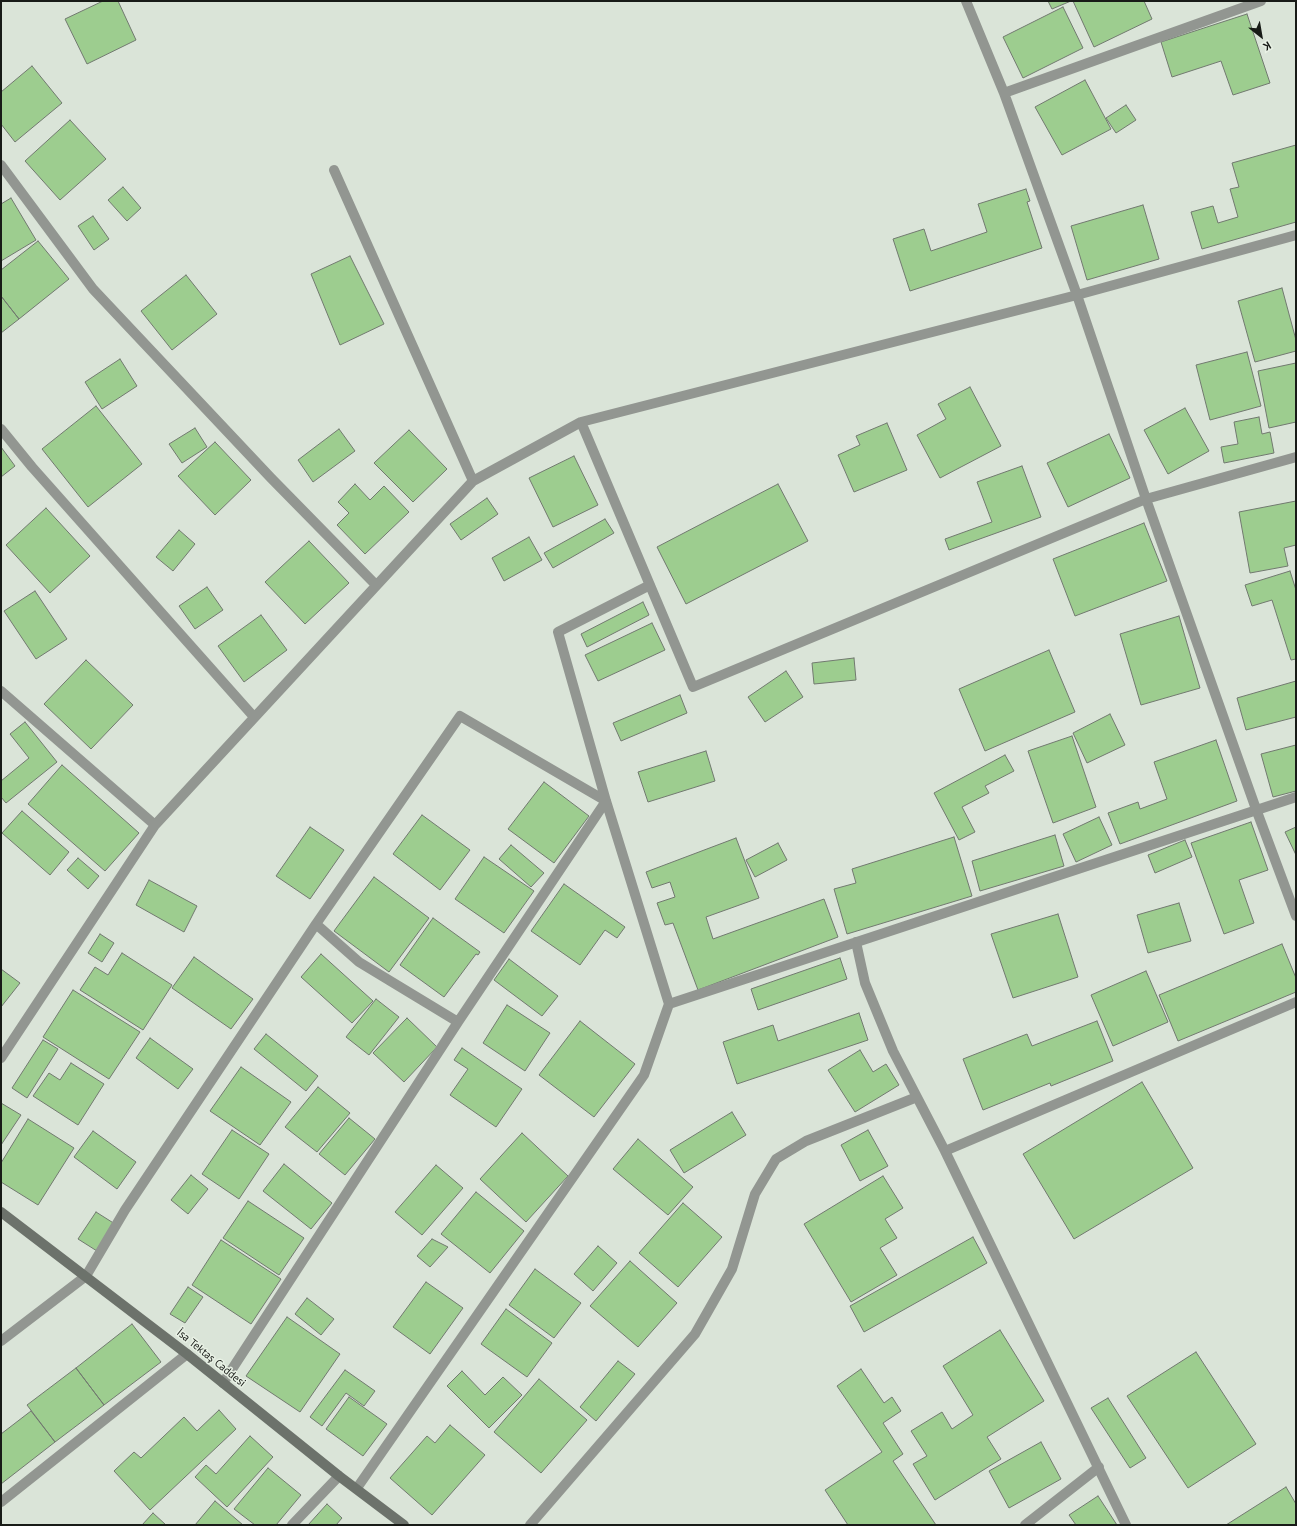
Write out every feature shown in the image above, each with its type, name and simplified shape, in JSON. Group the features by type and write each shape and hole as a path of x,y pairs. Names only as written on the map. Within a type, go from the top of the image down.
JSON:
{"street":[{"path":"966,1 1004,93 1078,295 1146,499 1256,810 1296,916"},
{"path":"1004,93 1261,1"},
{"path":"1,166 93,289 271,478 376,585"},
{"path":"334,170 473,481"},
{"path":"1,1058 155,825 473,481 581,422 1078,295 1296,235"},
{"path":"581,422 693,687 1146,499 1296,457"},
{"path":"1,429 32,467 254,717"},
{"path":"357,1488 644,1075 668,1004 606,801 558,632 650,585"},
{"path":"1,691 155,825"},
{"path":"1,1341 86,1276 125,1210 316,924 460,716 606,801"},
{"path":"668,1004 1296,797"},
{"path":"223,1383 458,1022 606,801"},
{"path":"316,924 359,962 458,1022"},
{"path":"856,942 864,983 893,1051 945,1151 1126,1525"},
{"path":"945,1151 1296,1002"},
{"path":"530,1525 695,1334 732,1269 755,1194 776,1159 806,1141 917,1097"},
{"name":"İsa Tektaş Caddesi","path":"1,1212 188,1354 339,1476 357,1488 404,1525"},
{"path":"1,1502 188,1354"},
{"path":"1025,1525 1099,1467"},
{"path":"292,1525 339,1476"}],"building":[{"path":"103,1 118,1 136,40 87,64 65,19"},
{"path":"1048,1 1071,1 1052,9"},
{"path":"1073,1 1144,1 1152,19 1094,47"},
{"path":"1063,7 1083,48 1023,78 1003,37"},
{"path":"1247,14 1270,83 1233,95 1221,61 1172,77 1161,42"},
{"path":"32,66 62,103 15,142 1,124 1,92"},
{"path":"1085,80 1111,129 1062,155 1035,107"},
{"path":"1126,105 1136,120 1116,133 1106,118"},
{"path":"70,120 106,159 60,200 25,161"},
{"path":"1296,145 1296,222 1202,249 1191,212 1213,206 1218,223 1238,217 1230,189 1239,187 1232,163"},
{"path":"123,187 141,208 127,221 108,200"},
{"path":"1026,189 1030,201 1027,202 1042,248 910,291 893,239 924,229 931,251 987,232 978,204"},
{"path":"11,198 36,240 1,261 1,204"},
{"path":"1143,205 1159,259 1087,280 1071,226"},
{"path":"93,216 109,239 94,250 78,226"},
{"path":"38,241 69,279 19,319 1,296 1,270"},
{"path":"350,256 384,324 340,345 311,274"},
{"path":"186,275 217,314 172,350 141,311"},
{"path":"1282,288 1296,340 1296,351 1255,362 1238,301"},
{"path":"1,296 19,319 1,333"},
{"path":"1247,352 1261,406 1210,420 1196,365"},
{"path":"120,359 137,386 102,409 85,382"},
{"path":"1296,363 1296,422 1269,428 1258,371"},
{"path":"970,387 1001,446 940,478 917,435 946,419 938,404"},
{"path":"96,406 142,464 88,507 42,449"},
{"path":"1185,408 1209,451 1168,474 1144,430"},
{"path":"1259,417 1262,434 1270,432 1274,453 1224,463 1221,447 1238,444 1234,422"},
{"path":"887,423 907,470 854,492 838,455 860,445 856,436"},
{"path":"195,428 207,447 182,463 169,444"},
{"path":"339,429 355,451 313,482 298,460"},
{"path":"409,430 447,469 413,502 374,463"},
{"path":"1109,434 1130,478 1068,507 1047,463"},
{"path":"215,442 251,480 215,515 178,476"},
{"path":"1,447 15,466 1,477"},
{"path":"574,456 598,505 553,527 529,478"},
{"path":"1022,466 1041,517 949,550 945,539 992,522 977,482"},
{"path":"355,484 370,500 384,486 409,512 365,554 337,525 349,513 338,502"},
{"path":"778,484 808,541 686,604 657,547"},
{"path":"487,498 498,514 461,540 450,524"},
{"path":"1296,501 1296,545 1284,548 1288,566 1250,573 1239,512"},
{"path":"46,508 90,556 50,593 6,545"},
{"path":"605,519 614,533 553,568 544,553"},
{"path":"1144,523 1167,581 1075,616 1053,559"},
{"path":"179,530 195,544 173,571 156,557"},
{"path":"529,537 542,560 504,581 492,558"},
{"path":"309,541 349,583 305,624 265,582"},
{"path":"1290,571 1296,590 1296,659 1291,660 1272,600 1252,606 1245,585"},
{"path":"207,587 223,610 195,629 179,606"},
{"path":"35,591 67,639 36,659 4,611"},
{"path":"643,602 649,615 587,647 581,634"},
{"path":"261,615 287,650 244,682 218,646"},
{"path":"1179,616 1200,688 1141,705 1120,634"},
{"path":"652,623 665,650 598,681 585,655"},
{"path":"1049,650 1075,712 985,751 959,689"},
{"path":"854,658 856,680 814,684 812,663"},
{"path":"86,660 133,705 91,749 44,704"},
{"path":"786,671 803,697 765,722 748,697"},
{"path":"1296,681 1296,717 1246,730 1237,698"},
{"path":"680,695 687,713 621,741 613,723"},
{"path":"1110,714 1125,745 1087,763 1073,733"},
{"path":"25,722 57,762 6,803 1,797 1,781 29,758 10,734"},
{"path":"1072,736 1096,807 1053,823 1028,751"},
{"path":"1216,740 1237,801 1120,844 1108,813 1138,802 1140,809 1167,799 1154,762"},
{"path":"1296,745 1296,791 1273,797 1261,754"},
{"path":"706,751 715,781 648,802 638,772"},
{"path":"1005,755 1014,771 985,786 989,793 962,807 975,832 959,840 934,793"},
{"path":"62,765 139,833 105,871 28,804"},
{"path":"544,782 589,816 554,863 508,829"},
{"path":"22,811 69,852 50,875 2,833"},
{"path":"422,815 470,850 440,890 393,854"},
{"path":"1099,817 1112,845 1076,862 1063,834"},
{"path":"1251,822 1268,870 1239,880 1254,923 1224,934 1191,843"},
{"path":"310,827 344,850 310,899 276,876"},
{"path":"1296,827 1296,855 1285,832"},
{"path":"1055,835 1064,866 980,891 972,861"},
{"path":"954,837 972,896 847,934 834,889 856,883 852,869"},
{"path":"736,838 759,898 706,917 713,939 824,899 838,937 698,990 673,923 665,925 657,903 675,897 670,882 652,888 646,872"},
{"path":"1185,840 1192,857 1155,873 1148,855"},
{"path":"778,843 787,860 755,877 746,860"},
{"path":"511,845 544,873 531,887 499,859"},
{"path":"484,857 534,891 504,933 455,899"},
{"path":"78,858 99,876 88,889 67,870"},
{"path":"374,877 429,918 389,972 334,931"},
{"path":"149,880 197,906 184,932 136,905"},
{"path":"564,884 625,927 617,938 605,930 580,965 531,931"},
{"path":"1179,903 1191,941 1148,953 1137,915"},
{"path":"1058,914 1078,977 1013,998 991,934"},
{"path":"433,918 480,952 478,955 476,954 444,997 400,965"},
{"path":"100,934 114,943 102,962 88,953"},
{"path":"1282,944 1296,978 1296,992 1178,1041 1159,995"},
{"path":"122,953 172,985 143,1030 80,990 95,967 108,975"},
{"path":"321,954 373,1001 352,1023 301,977"},
{"path":"194,957 253,999 231,1029 172,988"},
{"path":"840,958 847,979 758,1010 751,989"},
{"path":"509,959 558,996 542,1016 494,980"},
{"path":"1,969 20,983 1,1007"},
{"path":"1146,971 1168,1022 1113,1046 1091,995"},
{"path":"73,990 140,1032 109,1079 43,1037"},
{"path":"376,999 399,1017 369,1055 346,1037"},
{"path":"507,1005 550,1033 525,1071 483,1043"},
{"path":"859,1013 868,1040 737,1084 723,1042 773,1025 778,1041"},
{"path":"407,1018 437,1047 404,1082 373,1053"},
{"path":"580,1021 635,1064 594,1117 539,1075"},
{"path":"1097,1021 1113,1061 1051,1086 1050,1083 983,1110 963,1059 1027,1034 1032,1046"},
{"path":"266,1034 318,1076 306,1091 254,1049"},
{"path":"150,1038 193,1069 178,1089 136,1058"},
{"path":"43,1040 58,1049 27,1098 12,1088"},
{"path":"462,1048 522,1089 496,1127 450,1095 468,1069 454,1060"},
{"path":"860,1050 873,1072 886,1064 899,1085 855,1112 828,1070"},
{"path":"71,1063 104,1084 78,1125 33,1096 49,1073 60,1080"},
{"path":"241,1067 291,1102 260,1145 210,1111"},
{"path":"1142,1082 1193,1168 1074,1239 1023,1154"},
{"path":"318,1087 350,1113 317,1152 285,1127"},
{"path":"1,1103 21,1115 1,1145"},
{"path":"732,1112 746,1135 684,1173 670,1150"},
{"path":"349,1118 375,1139 345,1175 319,1154"},
{"path":"28,1119 74,1148 38,1205 1,1182 1,1163"},
{"path":"232,1130 269,1154 239,1199 202,1174"},
{"path":"868,1130 888,1166 860,1181 841,1145"},
{"path":"93,1131 136,1162 117,1189 74,1157"},
{"path":"522,1133 568,1176 526,1222 480,1179"},
{"path":"638,1139 693,1187 668,1215 613,1169"},
{"path":"284,1164 332,1203 311,1229 263,1191"},
{"path":"436,1165 463,1188 422,1235 395,1212"},
{"path":"191,1175 208,1189 188,1214 171,1200"},
{"path":"883,1176 903,1208 885,1219 897,1238 880,1248 897,1275 851,1302 804,1224"},
{"path":"476,1192 524,1231 490,1273 441,1234"},
{"path":"248,1201 304,1238 279,1275 223,1238"},
{"path":"683,1203 722,1237 678,1287 639,1253"},
{"path":"96,1212 115,1224 97,1251 78,1239"},
{"path":"973,1237 987,1263 864,1332 850,1306"},
{"path":"432,1239 448,1247 430,1267 417,1256"},
{"path":"221,1240 281,1279 251,1324 192,1285"},
{"path":"598,1246 617,1263 593,1291 574,1274"},
{"path":"630,1261 677,1303 638,1347 590,1306"},
{"path":"535,1269 581,1303 554,1338 509,1305"},
{"path":"426,1282 463,1308 430,1354 393,1327"},
{"path":"188,1287 203,1297 185,1323 170,1314"},
{"path":"307,1298 334,1319 321,1335 295,1314"},
{"path":"506,1309 552,1343 527,1377 481,1344"},
{"path":"287,1317 340,1354 300,1412 246,1376"},
{"path":"132,1324 161,1362 104,1405 76,1368"},
{"path":"1000,1330 1044,1401 987,1437 1001,1459 935,1500 913,1464 927,1456 911,1431 942,1412 952,1429 973,1415 943,1366"},
{"path":"1196,1352 1256,1444 1188,1488 1127,1396"},
{"path":"618,1361 635,1374 596,1421 580,1407"},
{"path":"76,1368 104,1405 55,1442 27,1405"},
{"path":"861,1369 884,1403 892,1397 901,1411 883,1423 903,1454 893,1461 936,1525 848,1525 825,1490 882,1452 837,1386"},
{"path":"345,1370 375,1391 364,1406 346,1393 322,1426 310,1417"},
{"path":"462,1371 485,1395 503,1377 522,1395 489,1428 447,1386"},
{"path":"539,1379 587,1420 541,1473 494,1432"},
{"path":"349,1397 387,1424 363,1456 326,1429"},
{"path":"1108,1398 1146,1458 1130,1468 1091,1408"},
{"path":"219,1410 236,1429 150,1510 114,1471 134,1452 141,1458 184,1417 197,1431"},
{"path":"31,1411 55,1442 1,1484 1,1434"},
{"path":"450,1425 485,1455 432,1515 390,1478 427,1436 435,1443"},
{"path":"250,1436 273,1457 227,1507 195,1477 206,1465 216,1474"},
{"path":"1041,1442 1061,1479 1009,1508 989,1471"},
{"path":"268,1468 301,1495 276,1525 255,1525 234,1509"},
{"path":"1286,1487 1296,1504 1296,1525 1226,1525"},
{"path":"1098,1496 1117,1525 1076,1525 1069,1515"},
{"path":"215,1501 243,1525 195,1525"},
{"path":"327,1504 342,1518 336,1525 308,1525"},
{"path":"153,1513 166,1525 142,1525"}]}
